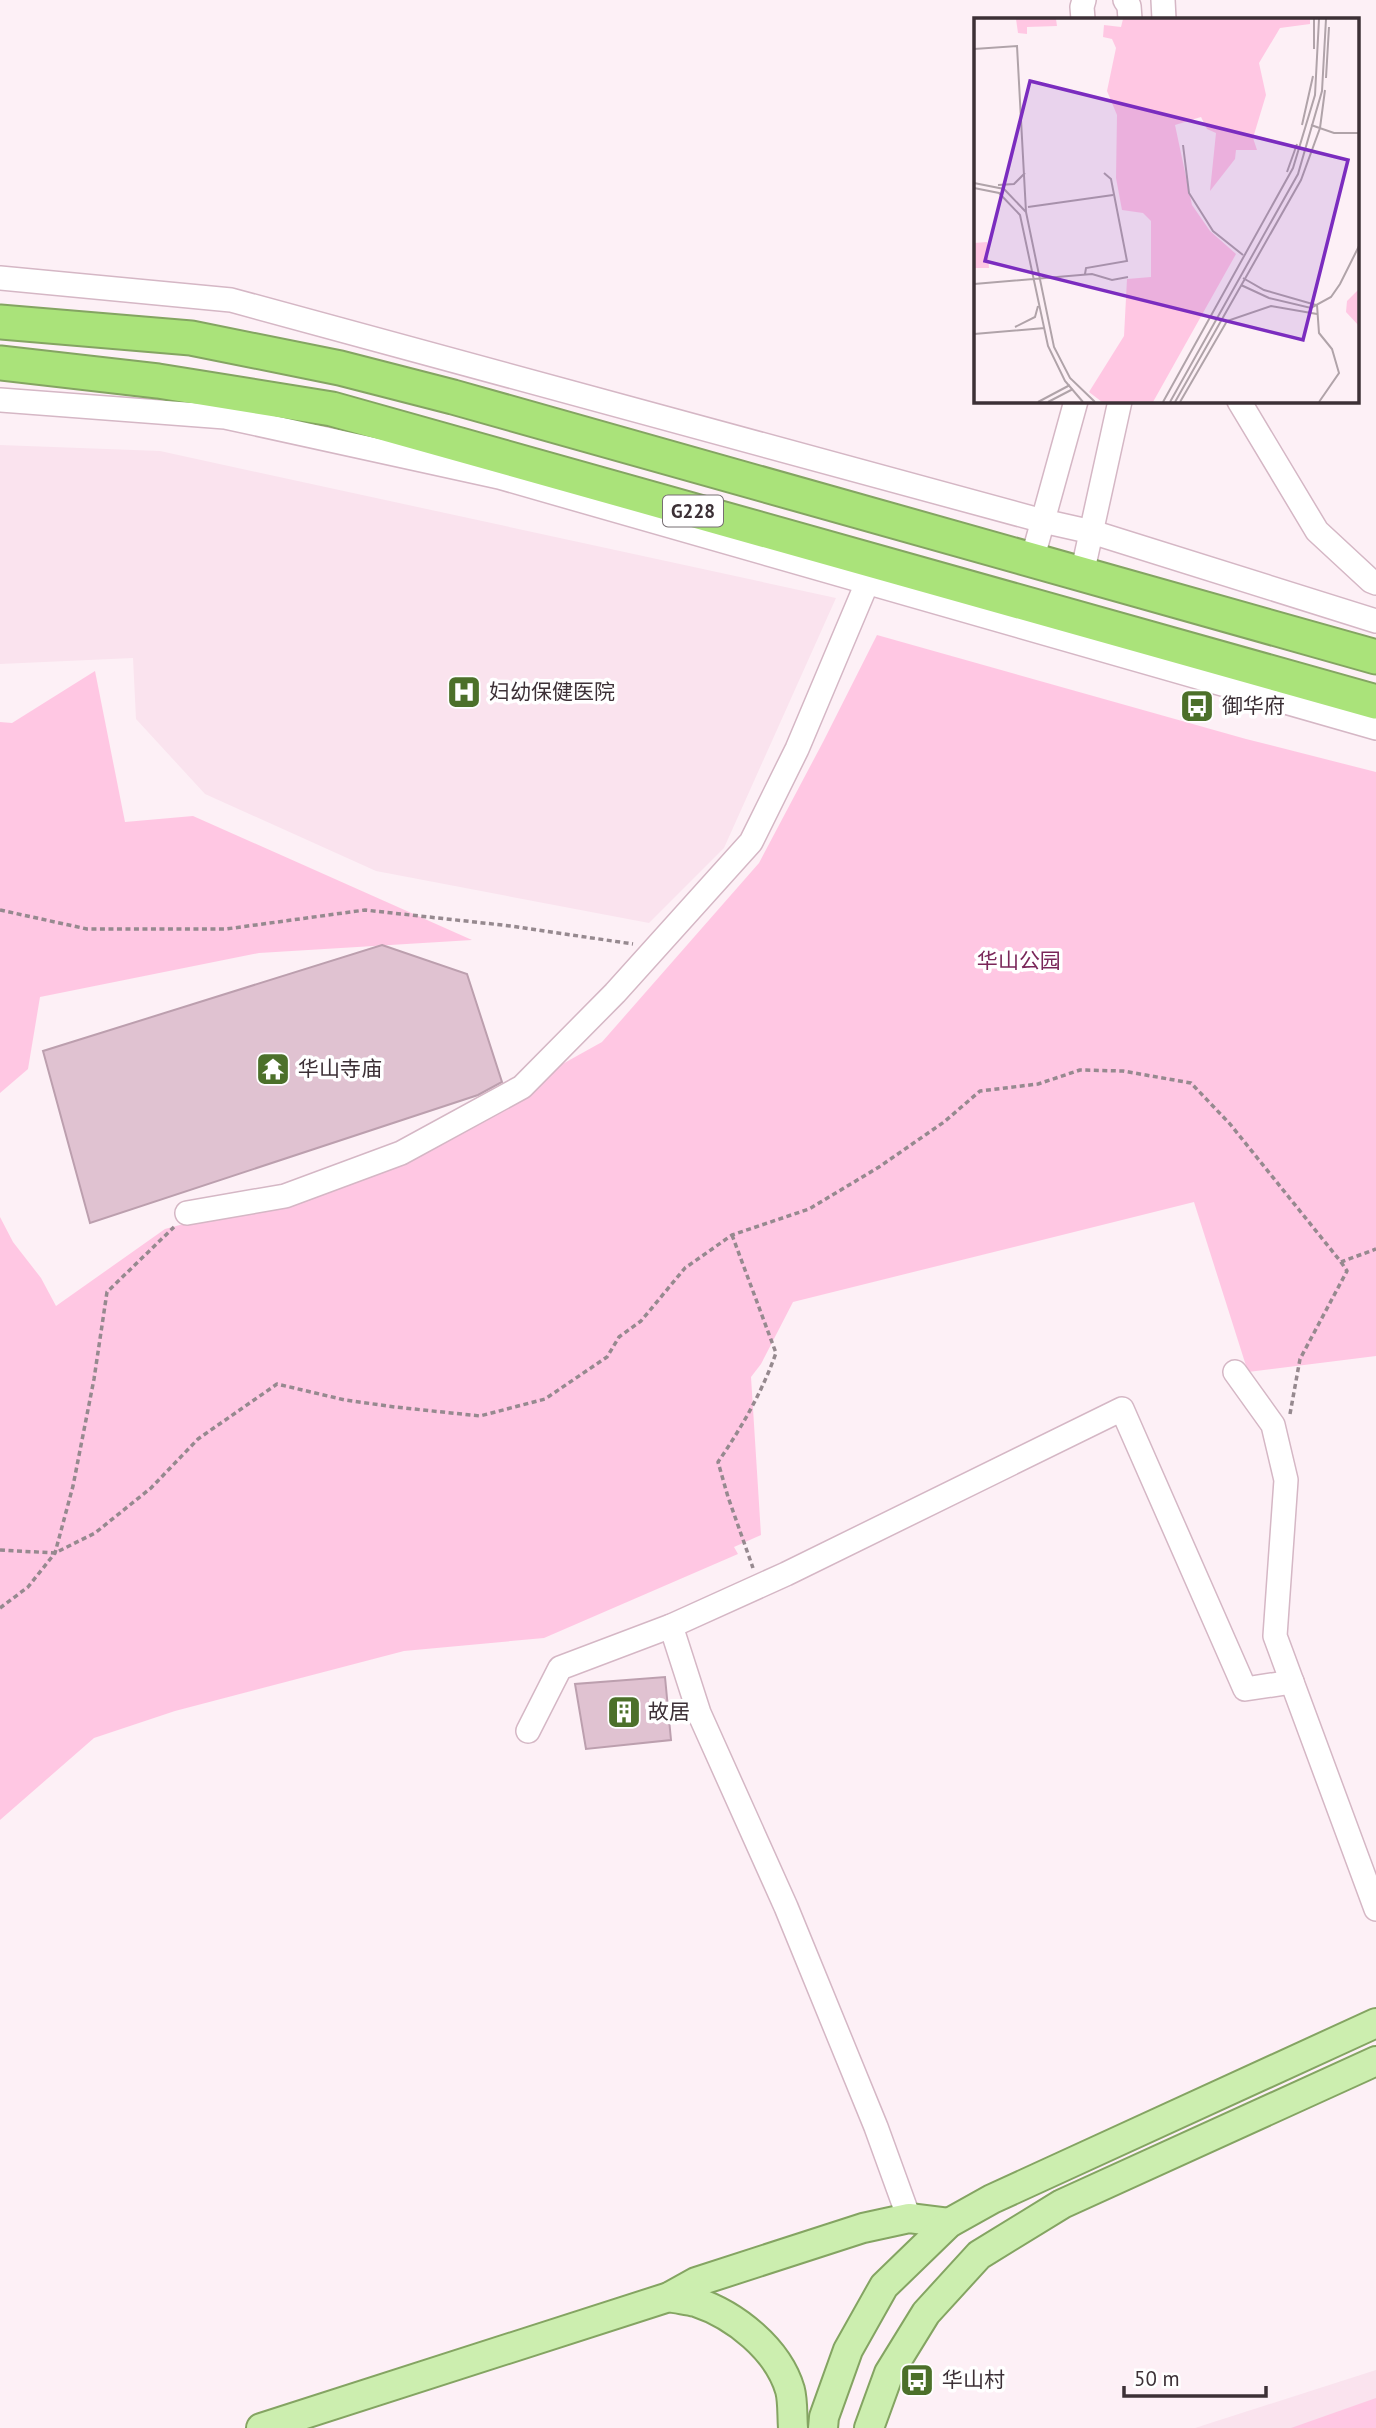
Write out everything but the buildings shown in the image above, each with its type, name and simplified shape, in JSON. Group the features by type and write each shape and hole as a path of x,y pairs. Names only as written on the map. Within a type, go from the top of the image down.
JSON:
{"highway":[{"name":"G228","path":"0,322 191,338 340,368 453,397 1376,657"},
{"name":"G228","path":"0,363 158,381 332,409 1376,702"}],"main road":[{"path":"823,2428 824,2417 848,2350 884,2286 949,2223 992,2199 1376,2022"},
{"path":"869,2428 889,2373 920,2323 979,2255 1062,2204 1376,2061"},
{"path":"261,2428 669,2297 696,2282 863,2228 909,2218 949,2223"},
{"path":"669,2297 696,2302 727,2318 760,2341 774,2358 790,2390 793,2428"}],"street":[{"path":"1083,18 1084,0"},
{"path":"1125,0 1129,6 1130,18"},
{"path":"1163,0 1164,18"},
{"path":"0,278 231,300 1043,522 1092,532 1376,621"},
{"path":"0,400 225,417 499,477 1376,728"},
{"path":"1032,560 1076,402"},
{"path":"1082,574 1120,402"},
{"path":"1240,402 1317,531 1370,581 1376,583"},
{"path":"187,1213 285,1196 401,1153 522,1087 615,993 751,842 797,749 867,583"},
{"path":"1236,1372 1273,1425 1286,1480 1275,1636 1376,1909"},
{"path":"528,1731 560,1668 671,1626 759,1586 1122,1409 1245,1689 1292,1682"},
{"path":"671,1626 699,1713 786,1907 876,2127 909,2218"}],"path":[{"path":"0,910 88,929 226,929 365,910 511,926 656,947"},
{"path":"0,1550 55,1553 95,1533 151,1488 198,1439 277,1384 345,1400 480,1416 545,1399 607,1357 620,1337 641,1321 685,1268 732,1235 808,1209 890,1160 944,1122 980,1091 1038,1084 1080,1070 1123,1070 1192,1083 1230,1124 1347,1271 1300,1359 1290,1415"},
{"path":"0,1608 28,1587 55,1553 73,1486 107,1292 187,1213"},
{"path":"732,1235 776,1353 765,1384 738,1433 718,1462 759,1586"},
{"path":"1340,1262 1376,1248"}],"shaded area":[{"name":"妇幼保健医院","path":"0,445 160,451 836,598 724,848 649,923 376,871 205,794 136,719 133,658 0,664"},
{"path":"1376,2370 1376,2428 1195,2428"}],"green space":[{"name":"华山公园","path":"877,635 1246,739 1376,772 1376,1356 1248,1372 1194,1202 793,1302 761,1364 751,1377 761,1535 734,1547 738,1554 544,1638 404,1651 175,1711 94,1738 0,1820 0,1217 13,1242 41,1278 56,1306 165,1229 363,1175 602,1042 759,863"},
{"path":"95,671 125,822 193,816 472,940 259,953 40,997 28,1069 0,1093 0,722 12,723"},
{"path":"1376,2398 1376,2428 1291,2428"}],"place":[{"name":"妇幼保健医院","path":"464,692"},
{"name":"御华府","path":"1197,706"},
{"name":"华山寺庙","path":"273,1069"},
{"name":"故居","path":"624,1712"},
{"name":"华山村","path":"917,2380"}]}
